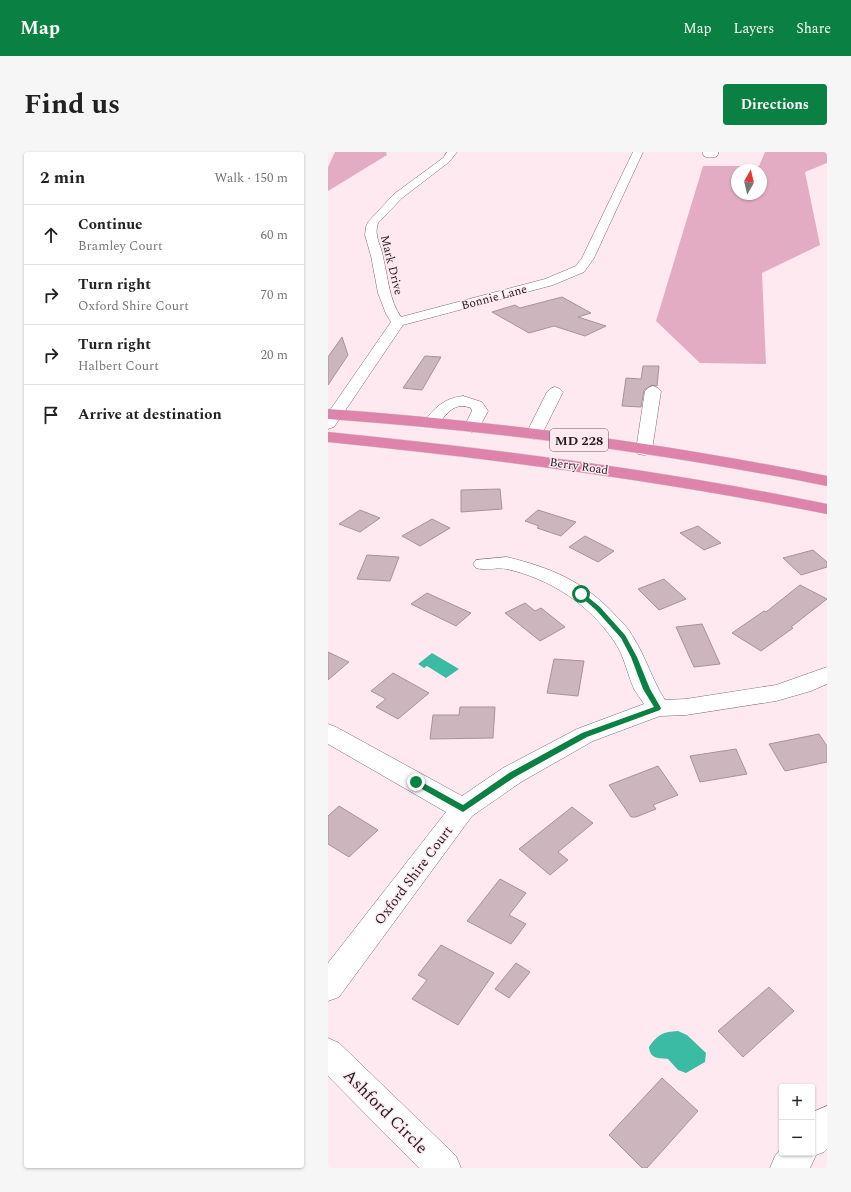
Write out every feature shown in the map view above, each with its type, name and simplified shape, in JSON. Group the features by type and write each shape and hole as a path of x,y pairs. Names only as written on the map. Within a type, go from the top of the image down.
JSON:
{"highway":[{"name":"Berry Road","path":"330,417 431,423 534,434 644,450 827,481"},
{"name":"Berry Road","path":"328,437 470,451 633,473 827,509"}],"street":[{"name":"Mark Drive","path":"398,322 393,317 386,294 371,235 371,227 373,222 398,196 446,160 452,152"},
{"name":"Bonnie Lane","path":"398,322 549,282 580,269 594,247 638,152"},
{"path":"330,417 398,322"},
{"path":"644,450 653,391"},
{"path":"534,434 555,392"},
{"path":"431,423 439,411 452,403 472,402 478,405 480,411 472,427"},
{"path":"483,564 507,563 558,580 581,594 598,609 623,637 634,657 646,689 658,708"},
{"name":"Oxford Shire Court","path":"328,987 463,809 512,775 585,735 658,708 686,707 755,697 803,685 827,674"},
{"path":"328,732 463,809"},
{"name":"Ashford Circle","path":"328,1054 444,1168"},
{"path":"815,1137 827,1123"},
{"path":"787,1168 797,1156"}],"lane":[{"path":"708,152 713,152"}],"shaded area":[{"path":"335,152 386,152 387,155 328,191 328,167"},
{"path":"765,152 827,152 827,163 805,172 820,245 762,273 766,364 700,363 656,321 703,166 731,166 731,200 767,200 767,164 760,164"},
{"path":"432,653 459,669 446,678 427,666 424,668 418,664"},
{"path":"678,1031 687,1035 706,1053 705,1062 686,1073 678,1070 668,1059 653,1056 649,1047 661,1034"}],"building":[{"path":"562,297 591,313 578,317 606,326 585,336 554,326 529,333 492,312 515,305 520,308"},
{"path":"342,337 348,355 328,385 328,357"},
{"path":"425,356 441,357 422,390 403,388"},
{"path":"643,366 659,366 657,386 652,385 644,390 641,407 622,406 626,378 641,379"},
{"path":"500,489 502,509 461,512 461,490"},
{"path":"360,510 380,518 360,532 339,524"},
{"path":"538,510 576,522 561,536 537,528 539,526 525,521"},
{"path":"432,519 450,528 420,546 402,536"},
{"path":"698,526 721,543 704,550 680,533"},
{"path":"585,536 614,551 598,562 569,547"},
{"path":"813,550 827,562 827,567 801,575 783,558"},
{"path":"367,555 399,557 390,581 357,579"},
{"path":"664,579 686,599 659,610 638,589"},
{"path":"800,585 827,599 791,627 793,628 761,651 732,633 764,611 766,612"},
{"path":"427,593 471,613 456,626 411,604"},
{"path":"525,603 535,611 541,608 565,627 540,641 505,613"},
{"path":"702,624 720,664 694,667 676,627"},
{"path":"328,652 349,662 328,680"},
{"path":"554,659 584,661 578,696 547,693"},
{"path":"393,673 429,693 398,719 376,707 386,699 371,691"},
{"path":"460,707 495,707 493,738 430,739 433,715 459,715"},
{"path":"819,734 827,746 827,762 785,771 769,744"},
{"path":"736,749 747,774 700,782 690,756"},
{"path":"658,766 678,795 653,805 656,809 636,817 631,817 609,785"},
{"path":"339,806 378,830 349,857 328,844 328,816"},
{"path":"572,807 593,823 558,852 568,860 550,875 519,849"},
{"path":"500,879 526,893 509,915 526,924 511,944 467,921"},
{"path":"441,945 494,973 458,1025 412,999 427,980 418,975"},
{"path":"516,963 530,972 509,998 495,989"},
{"path":"769,987 794,1011 743,1057 718,1031"},
{"path":"662,1078 698,1111 647,1168 642,1168 609,1135"}],"route":[{"path":"416,782 463,809 512,775 585,735 658,708 646,689 634,657 623,637 612,623 581,594"}]}
